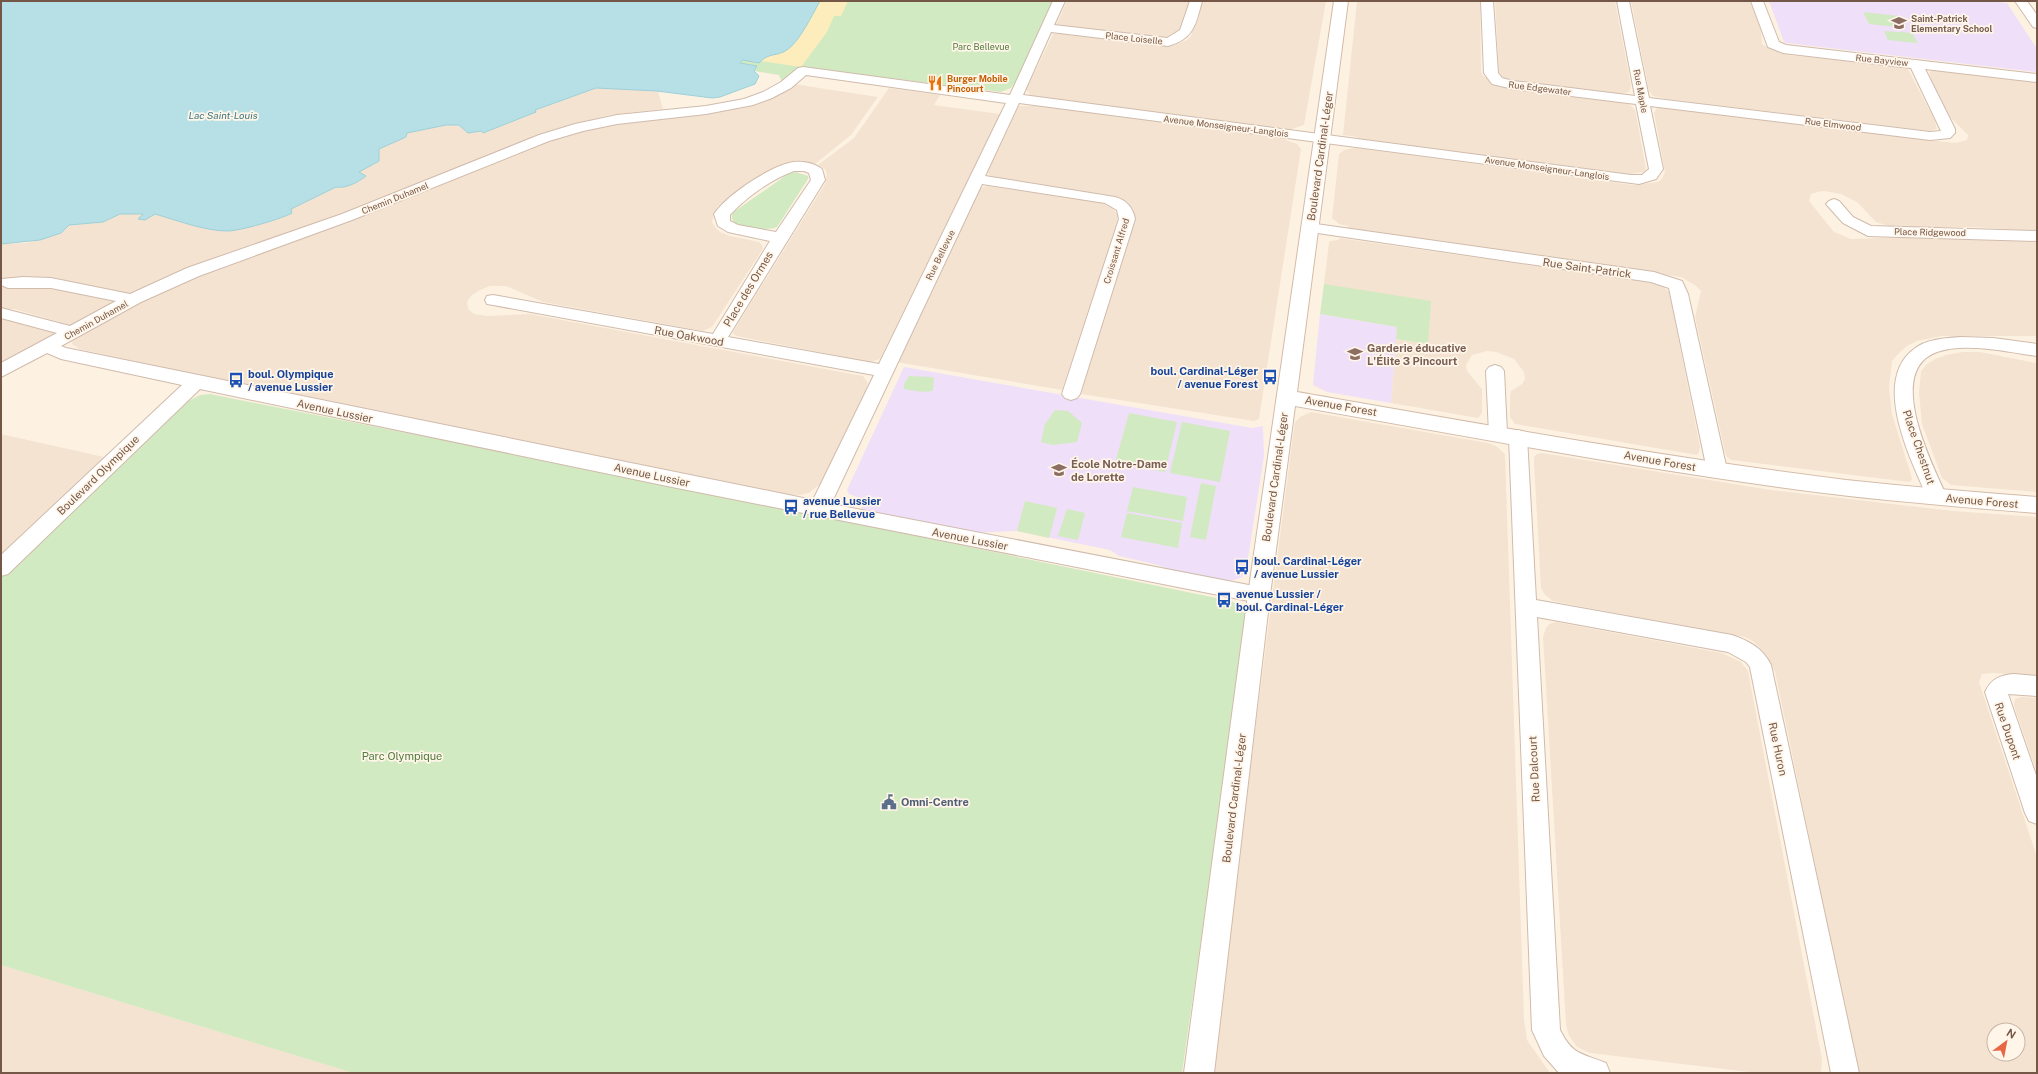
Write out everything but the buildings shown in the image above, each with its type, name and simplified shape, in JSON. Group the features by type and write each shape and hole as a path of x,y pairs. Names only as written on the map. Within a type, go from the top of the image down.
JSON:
{"street":[{"name":"Rue Bellevue","path":"819,509 977,180 1059,1"},
{"name":"Place Loiselle","path":"1047,28 1158,42 1172,41 1182,38 1186,33 1196,1"},
{"name":"Boulevard Cardinal-Léger","path":"1200,1073 1259,595 1341,1"},
{"name":"Rue Edgewater","path":"1487,1 1490,73 1497,81 1513,85 1642,100"},
{"name":"Rue Maple","path":"1624,1 1656,169 1654,175 1648,178"},
{"name":"Rue Bayview","path":"1757,1 1772,41 1779,48 2037,78"},
{"path":"2021,1 2037,24"},
{"name":"Rue Elmwood","path":"1642,100 1930,136 1945,135 1948,133 1948,129 1916,64"},
{"name":"Avenue Monseigneur-Langlois","path":"803,71 1626,179 1648,178"},
{"name":"Chemin Duhamel","path":"1,371 131,301 208,266 347,217 559,133 590,124 615,119 700,112 734,106 760,98 785,86 803,71"},
{"name":"Place des Ormes","path":"717,341 780,238 818,180 817,172 811,168 798,166 785,169 731,205 722,214 723,223 733,230 780,238"},
{"name":"Croissant Alfred","path":"977,180 1109,200 1122,206 1127,212 1127,219 1071,394"},
{"name":"Place Ridgewood","path":"1834,204 1856,225 1876,232 1966,233 2037,236"},
{"name":"Rue Saint-Patrick","path":"1309,228 1654,277 1676,285 1680,294 1717,470"},
{"path":"8,283 27,281 45,282 122,297 131,301"},
{"name":"Rue Oakwood","path":"493,300 884,371"},
{"path":"1,313 59,328 71,333"},
{"name":"Place Chestnut","path":"1937,497 1920,456 1906,416 1903,398 1904,382 1907,368 1912,358 1921,352 1947,344 1982,344 2037,350"},
{"name":"Avenue Lussier","path":"48,346 61,353 196,382 819,509 1259,595"},
{"name":"Rue Dalcourt","path":"1495,371 1508,435 1527,607 1546,1030 1551,1044 1560,1057 1574,1068 1596,1073"},
{"name":"Boulevard Olympique","path":"1,568 196,382"},
{"name":"Avenue Forest","path":"1286,396 1717,470 1937,497 2037,505"},
{"name":"Rue Huron","path":"1527,607 1732,644 1743,649 1757,661 1762,673 1845,1073"},
{"name":"Rue Dupont","path":"2037,686 2004,684 1998,687 1996,692 2037,813"}],"shaded area":[{"path":"1067,1 1190,1 1181,31 1168,38 1056,25"},
{"path":"1202,1 1326,1 1304,125 1289,130 1038,97 1030,95 1026,90 1053,34 1064,33 1174,45 1187,40 1191,36"},
{"path":"1357,1 1480,1 1481,72 1483,76 1503,87 1629,104 1635,110 1646,169 1644,172 1630,174 1357,139 1357,137 1343,135"},
{"path":"1495,1 1615,1 1631,85 1629,92 1621,94 1515,81 1501,77 1499,73"},
{"path":"1631,1 1750,1 1761,30 1762,44 1774,51 1788,55 1900,66 1908,69 1934,119 1937,129 1929,131 1667,99 1653,96 1649,91"},
{"name":"Saint-Patrick Elementary School","path":"1769,1 1987,1 2007,3 2037,49 2037,72 1786,43 1784,42"},
{"path":"1933,70 2037,82 2037,231 1972,227 1892,227 1876,222 1857,202 1841,194 1824,191 1817,192 1811,194 1809,201 1834,232 1851,239 1905,237 2037,242 2037,336 1942,336 1917,341 1907,346 1899,353 1892,361 1889,388 1892,414 1911,475 1912,480 1909,482 1731,460 1727,457 1695,317 1701,291 1695,285 1681,277 1348,228 1348,226 1339,224 1332,218 1339,154 1344,150 1356,148 1633,185 1658,182 1662,179 1665,172 1654,113 1657,108 1945,142 1956,143 1967,140 1968,135 1950,117 1931,79 1929,72"},
{"path":"794,84 878,97 851,135 815,164 793,162 775,168 718,206 712,222 720,232 730,236 759,242 763,249 712,327 703,331 543,302 506,286 490,286 480,290 472,295 467,302 468,309 474,314 487,316 530,314 863,376 868,383 866,390 820,484 809,493 800,495 782,494 230,382 79,349 72,344 73,339 159,289 583,128 734,109 745,106"},
{"path":"596,88 658,91 663,109 609,115 561,128 328,219 160,279 74,324 70,325 14,309 1,309 1,244 26,243 61,233 69,225 103,222 120,214 154,214 228,231 267,222 286,216 291,209 336,187 340,188 360,181 366,176 359,172 379,161 379,149 406,137 407,133 446,125 459,125 468,133 481,131 483,133 535,112 535,110"},
{"path":"889,88 940,95 934,105 1000,114 880,359 871,362 736,336 733,333 734,330 825,184 827,174 825,169 818,165 854,138"},
{"path":"1019,106 1040,106 1287,138 1286,140 1297,144 1301,149 1259,419 1254,421 1081,394 1135,217 1134,210 1129,203 1121,198 999,179 989,175 987,172"},
{"path":"987,186 1098,202 1111,206 1118,215 1116,228 1062,390 896,362 978,189"},
{"path":"1339,238 1654,283 1663,286 1669,292 1700,447 1699,452 1697,455 1515,424 1510,417 1510,395 1511,391 1522,384 1525,379 1524,372 1514,359 1496,352 1487,351 1472,355 1466,365 1467,371 1482,389 1482,413 1478,418 1391,403 1396,339 1428,344 1324,284 1329,243 1330,241 1339,240"},
{"name":"Garderie éducative L'Élite 3 Pincourt","path":"1320,314 1397,327 1391,403 1327,392 1313,385"},
{"path":"1,318 53,332 54,334 1,364"},
{"path":"1963,352 1980,352 2037,363 2037,492 1951,485 1942,478 1922,424 1919,393 1921,371 1926,365 1935,359 1946,355"},
{"name":"École Notre-Dame de Lorette","path":"904,367 1252,428 1263,426 1264,456 1246,571 1242,577 1225,581 1172,570 1158,565 1119,556 1110,550 1017,531 969,533 861,510 863,503 860,498 849,494 847,490"},
{"path":"1311,412 1488,443 1496,446 1505,454 1524,1019 1527,1040 1550,1073 1211,1073 1293,435 1295,422 1300,417"},
{"path":"1,434 104,457 1,554"},
{"path":"1542,453 1771,490 1953,511 2037,517 2037,676 1993,673 1982,674 1979,682 2037,857 2037,1073 1861,1073 1857,1068 1775,672 1767,655 1754,642 1745,637 1562,603 1553,601 1545,595 1541,588 1534,457 1537,454"},
{"path":"1556,622 1722,653 1741,662 1748,671 1822,1059 1821,1073 1757,1073 1590,1053 1577,1047 1569,1036 1566,1025 1543,637 1549,624"},
{"path":"2021,697 2037,698 2037,773 2014,706 2015,699"},
{"path":"1,965 353,1073 1,1073"}],"green space":[{"name":"Parc Bellevue","path":"820,1 1054,1 1018,78 1011,88 1001,92 801,67 782,82 779,75 754,71 757,67 740,64 743,60 759,62 806,26"},
{"path":"1863,12 1899,16 1906,28 1869,24"},
{"path":"1884,31 1912,33 1918,43 1888,40"},
{"path":"796,172 808,176 808,179 777,227 756,229 739,225 734,221 732,217 735,211 788,174"},
{"path":"1324,284 1431,301 1428,344 1396,339 1397,327 1320,314"},
{"path":"909,376 934,378 933,390 923,392 904,389 904,384"},
{"name":"Parc Olympique","path":"210,394 683,488 1231,601 1244,608 1247,619 1182,1073 353,1073 1,965 1,578 181,405 200,395"},
{"path":"1055,410 1068,411 1082,423 1077,442 1053,445 1041,442 1045,424"},
{"path":"1129,413 1177,422 1165,472 1115,463"},
{"path":"1182,422 1230,431 1220,482 1170,473"},
{"path":"1201,483 1216,486 1206,540 1190,537"},
{"path":"1133,487 1187,497 1183,521 1127,511"},
{"path":"1025,501 1057,508 1049,538 1017,531"},
{"path":"1067,509 1085,513 1078,540 1058,536"},
{"path":"1127,513 1182,523 1178,548 1121,537"}],"sand":[{"path":"820,1 848,1 841,16 834,16 827,32 801,67 761,61 766,56 783,52 796,41"}],"water":[{"name":"Lac Saint-Louis","path":"1,1 820,1 797,41 787,50 766,57 759,63 743,60 740,63 757,66 754,71 759,76 755,84 720,97 712,98 657,91 596,88 535,110 536,112 483,133 481,131 468,133 459,125 446,125 407,133 406,137 379,149 379,161 359,172 366,176 360,181 348,186 336,187 291,209 292,213 250,227 218,231 191,225 155,214 145,220 138,219 143,214 120,214 103,222 69,225 61,233 40,240 1,244"}],"place":[{"name":"Saint-Patrick Elementary School","path":"1899,23"},
{"name":"Burger Mobile Pincourt","path":"935,83"},
{"name":"Garderie éducative L'Élite 3 Pincourt","path":"1355,354"},
{"name":"boul. Cardinal-Léger / avenue Forest","path":"1270,377"},
{"name":"boul. Olympique / avenue Lussier","path":"236,380"},
{"name":"École Notre-Dame de Lorette","path":"1059,470"},
{"name":"avenue Lussier / rue Bellevue","path":"791,507"},
{"name":"boul. Cardinal-Léger / avenue Lussier","path":"1242,567"},
{"name":"avenue Lussier / boul. Cardinal-Léger","path":"1224,600"},
{"name":"Omni-Centre","path":"889,802"}]}
